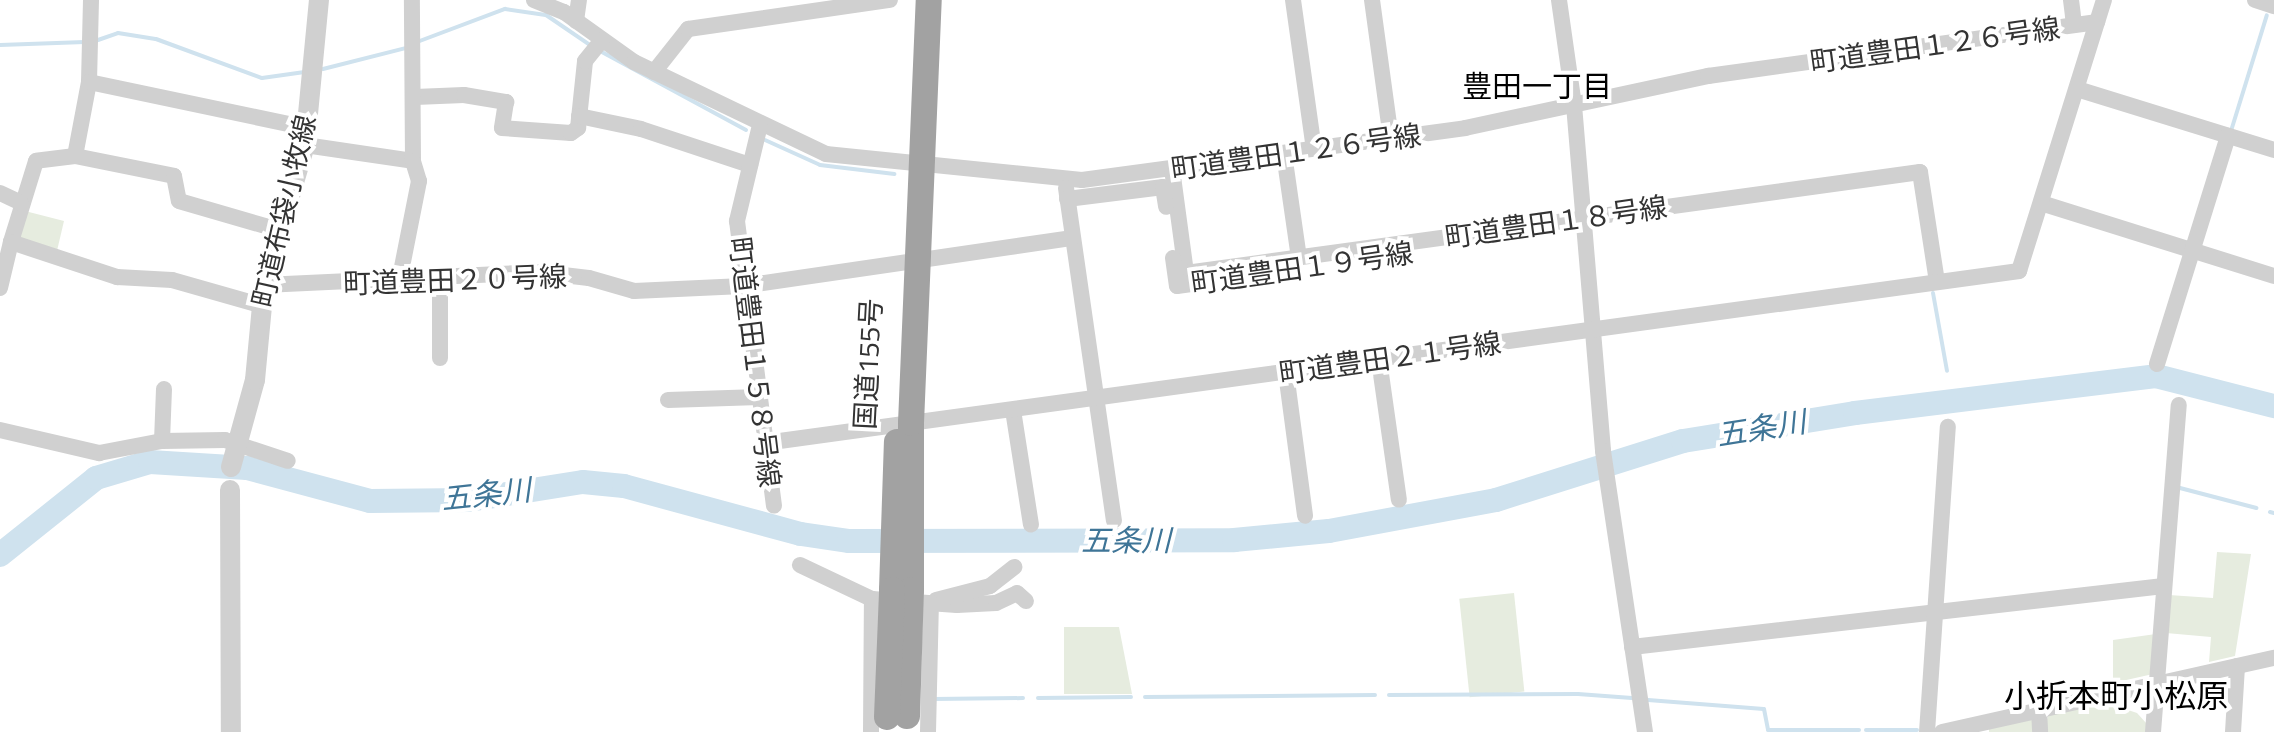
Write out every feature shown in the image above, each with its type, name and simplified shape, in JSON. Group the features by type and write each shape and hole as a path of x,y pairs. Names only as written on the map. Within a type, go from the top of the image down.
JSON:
{"highway":[{"name":"国道155号","path":"916,0 916,165"},
{"name":"国道155号","path":"898,727 904,425 916,165 929,0"}],"street":[{"path":"75,156 89,82 91,0"},
{"name":"町道布袋小牧線","path":"233,452 255,380 264,285 306,136 319,0"},
{"path":"400,277 419,181 413,161 412,0"},
{"name":"町道豊田１２６号線","path":"534,0 576,21 654,72 826,154 1065,179 1172,169 1391,139 1727,73 2087,24"},
{"path":"576,21 579,0"},
{"path":"654,72 688,29 890,0"},
{"path":"1293,0 1314,149"},
{"path":"1372,0 1391,139"},
{"path":"1559,0 1574,105 1604,460 1645,732"},
{"path":"2071,0 2087,24"},
{"path":"2104,0 2087,24 2077,89 2041,203 2274,276"},
{"path":"2255,0 2274,6"},
{"path":"415,97 464,95 506,102 502,128 571,133 578,128 585,61 602,40"},
{"path":"89,82 413,161"},
{"path":"2077,89 2274,150"},
{"path":"579,116 641,129 750,165"},
{"name":"町道豊田１５８号線","path":"760,125 737,221 743,286 774,506"},
{"path":"2157,364 2228,136"},
{"path":"1284,154 1299,258"},
{"path":"0,288 21,203 36,161 75,156 174,176 179,201 279,230"},
{"name":"町道豊田１８号線","path":"1172,169 1186,273 1585,224 1920,172 1937,282"},
{"path":"1065,179 1114,521"},
{"name":"町道豊田１９号線","path":"1067,199 1163,187 1177,286 1585,224 1908,182"},
{"path":"0,193 21,203"},
{"name":"町道豊田２１号線","path":"765,443 2015,271 2041,203"},
{"name":"町道豊田２０号線","path":"264,285 400,277 568,274 634,291 743,286 1073,238"},
{"path":"11,242 117,277 172,280 260,305"},
{"path":"440,276 440,358"},
{"path":"1379,360 1399,500"},
{"path":"1286,373 1305,516"},
{"path":"162,441 164,389"},
{"path":"668,400 759,397"},
{"path":"2153,732 2179,405"},
{"path":"1013,410 1031,525"},
{"path":"1927,732 1948,427"},
{"path":"0,430 99,453 162,441 288,461"},
{"path":"231,732 230,490 233,452"},
{"path":"800,565 902,589 996,603 1017,593 1026,601"},
{"path":"902,589 990,586 1014,567"},
{"path":"1632,647 2164,586"},
{"path":"898,727 902,589"},
{"path":"1942,732 2274,658"},
{"path":"2233,732 2237,666"},
{"path":"2039,710 2040,732"}],"shaded area":[{"path":"25,211 64,221 56,255 18,238"},
{"path":"2217,552 2251,554 2235,656 2209,662 2211,637 2166,633 2169,595 2213,598"},
{"path":"1514,593 1524,691 1470,697 1459,599"},
{"path":"1064,627 1119,627 1132,694 1064,694"},
{"path":"2156,634 2153,674 2113,683 2113,640"},
{"path":"2104,702 2137,713 2147,724 2147,732 2045,732 2048,714"},
{"path":"2032,718 2036,732 1989,732 1989,727"}],"waterway":[{"path":"417,42 505,9 546,15 590,45"},
{"path":"2231,131 2267,15"},
{"path":"98,40 118,33 156,39 262,78 305,72"},
{"path":"0,45 85,42"},
{"path":"323,69 406,48"},
{"path":"600,51 746,130"},
{"path":"765,140 820,165 894,174"},
{"path":"1933,293 1947,371"},
{"name":"五条川","path":"0,555 96,478 150,462 247,468 370,501 469,500 583,482 624,486 801,534 849,541 1234,540 1329,531 1496,500 1683,441 1855,413 2156,376 2274,406"},
{"path":"1948,401 1950,393"},
{"path":"2180,488 2256,508"},
{"path":"2270,512 2274,513"},
{"path":"1389,695 1578,694 1632,698"},
{"path":"1145,697 1375,695"},
{"path":"1038,698 1131,697"},
{"path":"933,699 1023,698"},
{"path":"1648,700 1764,709 1768,730 1859,730"},
{"path":"1866,730 1917,730"}],"district":[{"name":"豊田一丁目","path":"1537,86"},
{"name":"小折本町小松原","path":"2116,695"}]}
